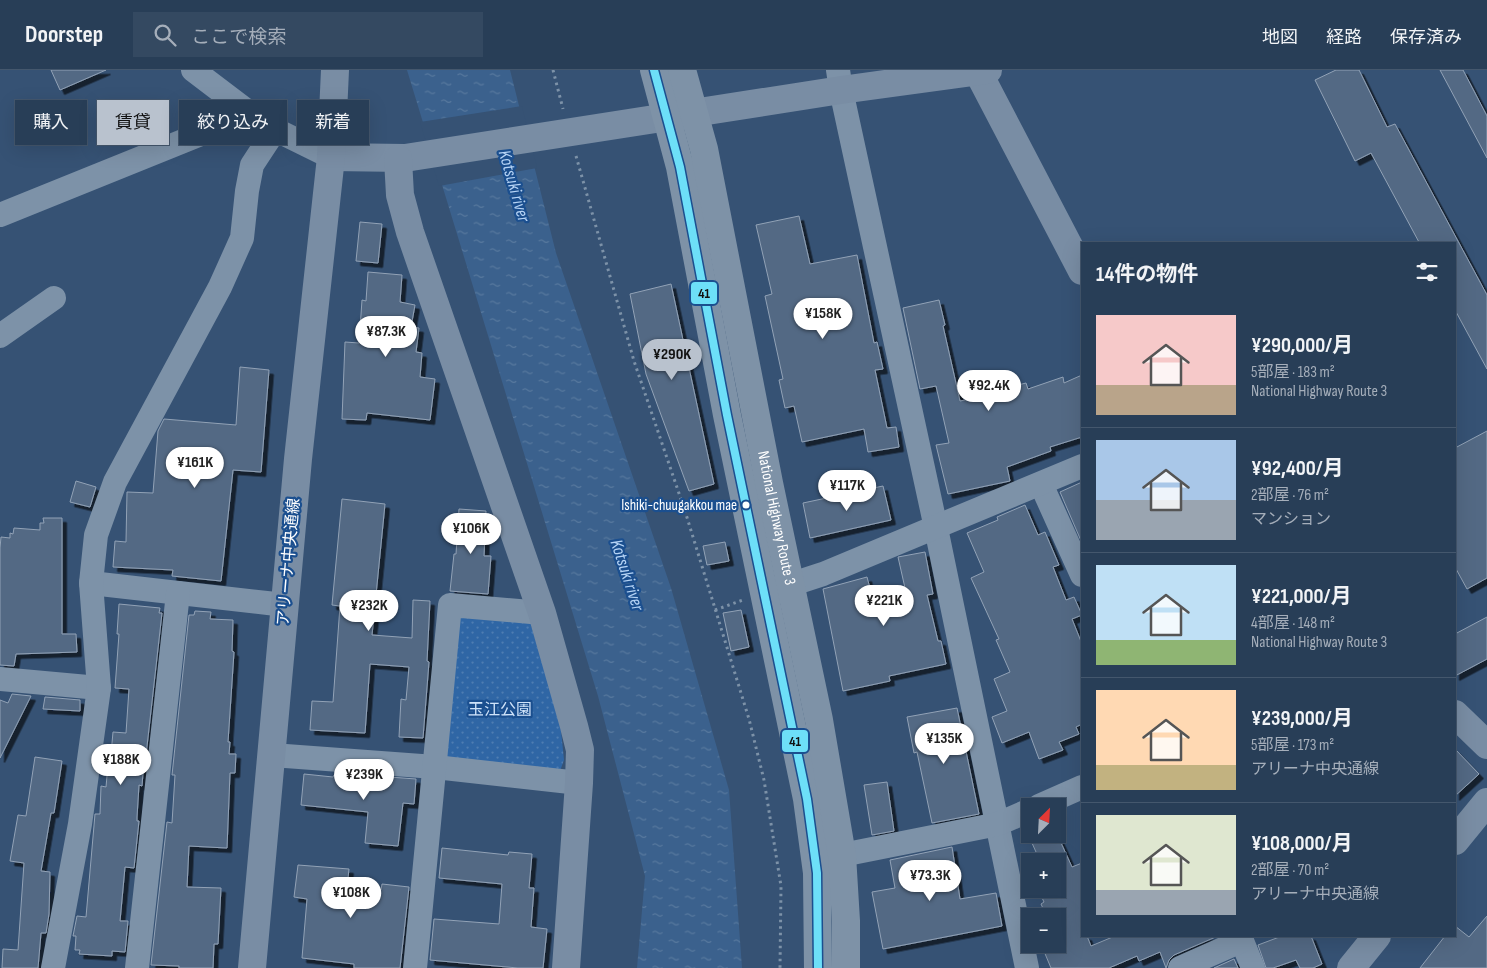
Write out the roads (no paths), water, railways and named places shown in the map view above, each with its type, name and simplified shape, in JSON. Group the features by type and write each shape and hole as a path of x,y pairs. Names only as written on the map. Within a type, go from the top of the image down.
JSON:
{"highway":[{"name":"National Highway Route 3","path":"654,70 680,167 727,415 807,799 818,873 818,968"},
{"name":"National Highway Route 3","path":"682,70 704,149 790,585 819,720 842,854 846,921 846,968"}],"street":[{"path":"194,70 234,100"},
{"name":"アリーナ中央通線","path":"252,968 300,449 331,157 335,70"},
{"path":"287,135 331,157 401,158 694,114 839,80 981,71 1081,269"},
{"path":"839,80 936,528 1027,968"},
{"path":"1,212 179,143"},
{"path":"53,968 80,824 99,688 91,582 96,535 115,482 220,287 242,238 252,165 261,145"},
{"path":"401,158 400,194 410,232 542,613 580,750 566,968"},
{"path":"0,336 54,298"},
{"path":"765,593 823,574 1081,466"},
{"path":"1041,484 1081,572"},
{"path":"91,582 285,605"},
{"path":"137,968 178,593"},
{"path":"415,968 450,605 542,613"},
{"path":"0,679 99,688"},
{"path":"1456,715 1487,745"},
{"path":"272,755 435,767 579,783"},
{"path":"1058,798 1081,788"},
{"path":"1456,840 1487,802"},
{"path":"842,854 998,824 1021,814"},
{"path":"1351,968 1376,937"},
{"path":"1180,968 1240,938 1253,968"}],"water":[{"name":"Kotsuki river","path":"407,70 510,70 556,253 671,588 729,790 742,968 637,968 645,876 598,696"}],"place":[{"name":"Ishiki-chuugakkou mae","path":"746,505"}],"park label":[{"name":"玉江公園","path":"500,710"}]}
